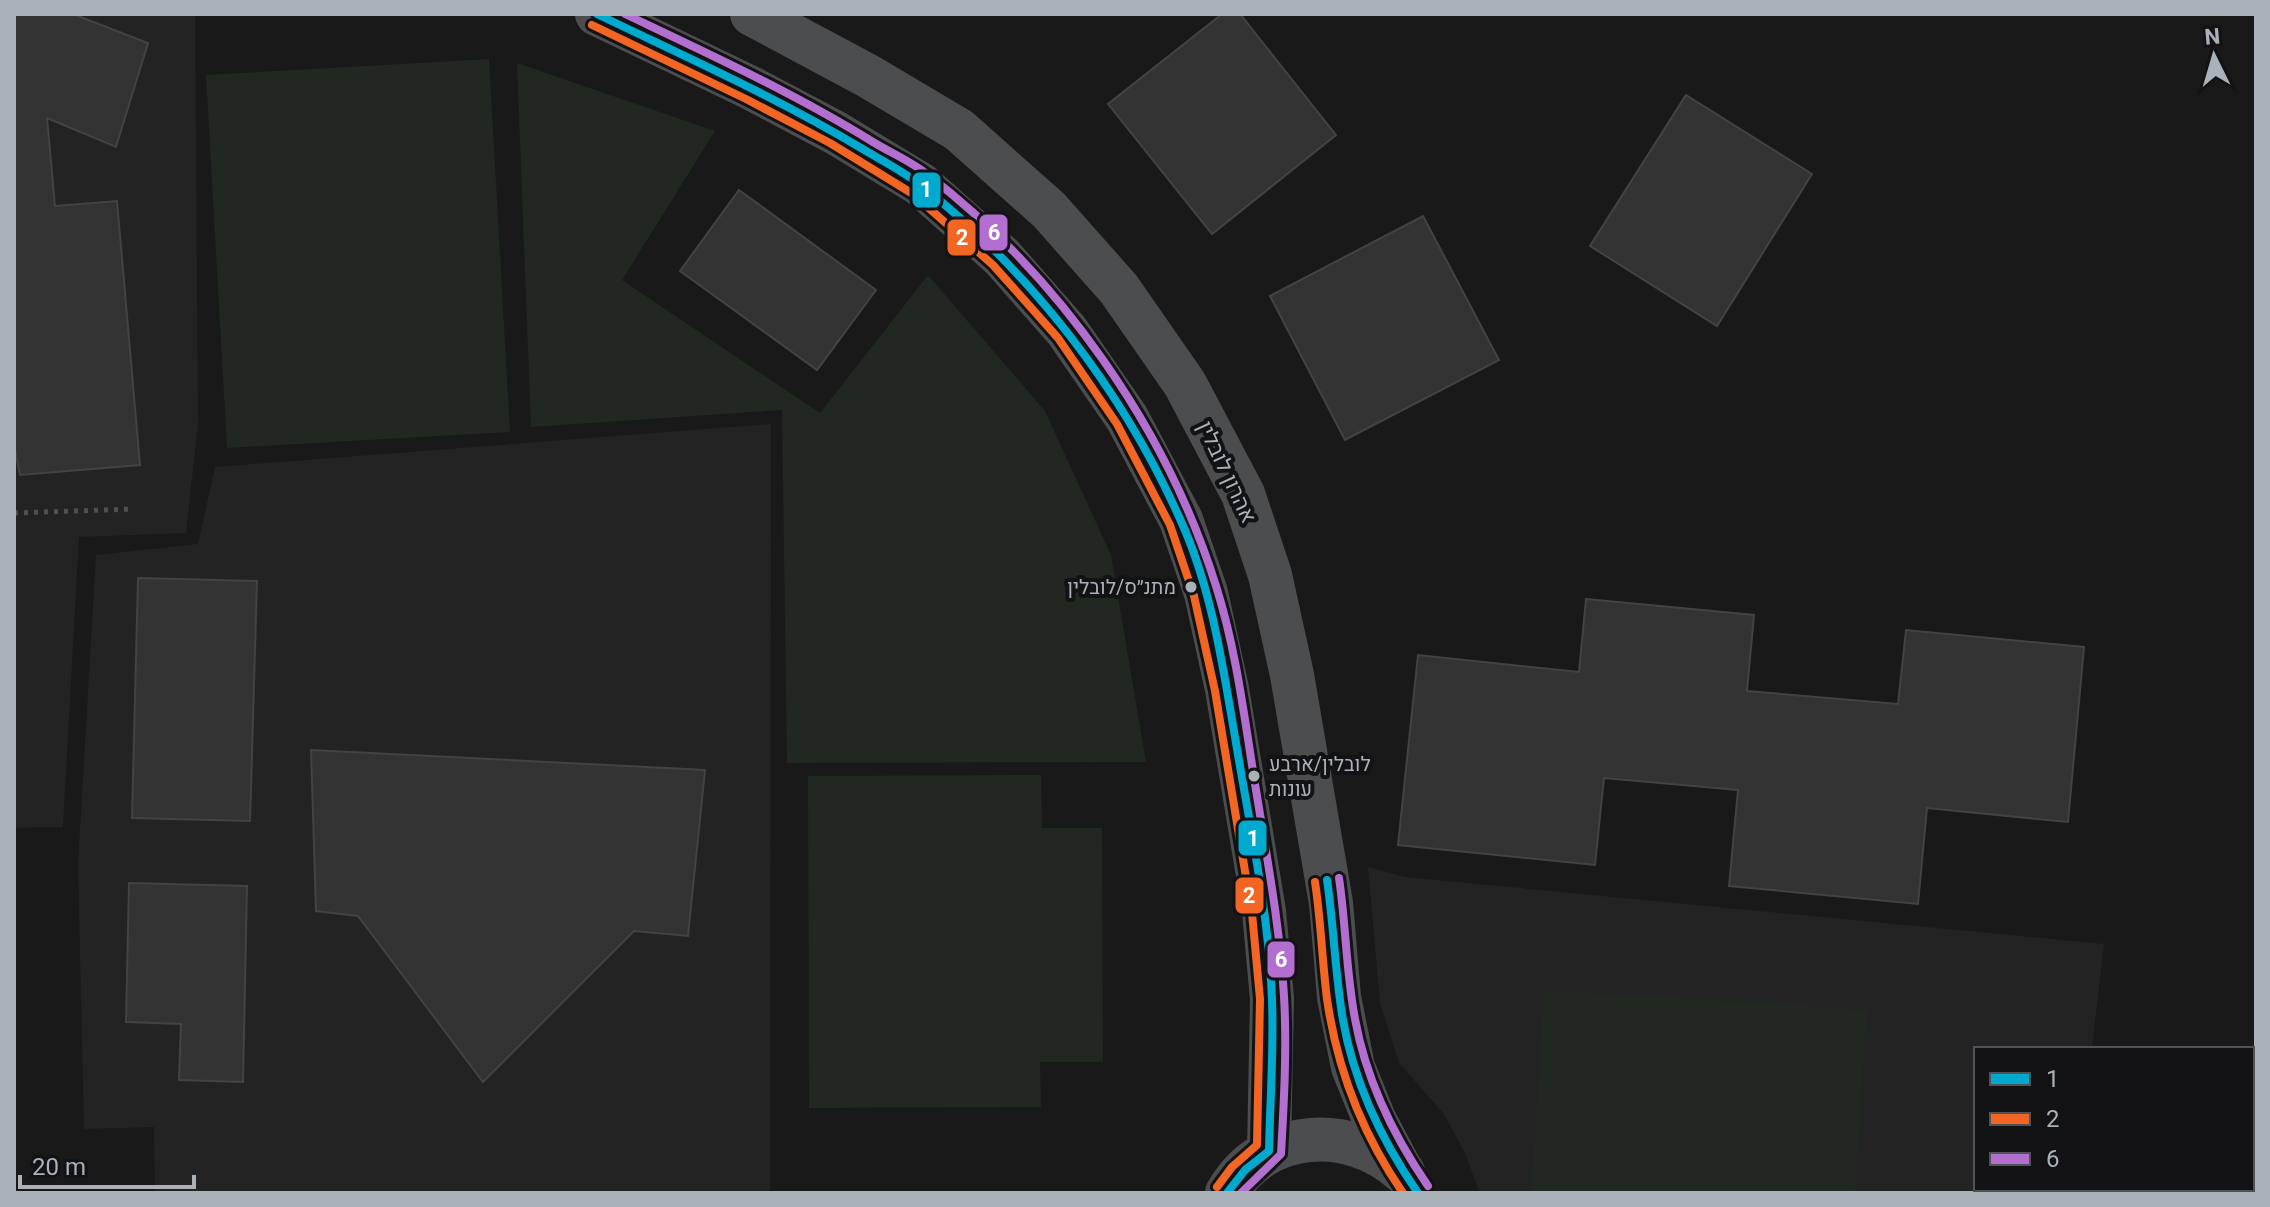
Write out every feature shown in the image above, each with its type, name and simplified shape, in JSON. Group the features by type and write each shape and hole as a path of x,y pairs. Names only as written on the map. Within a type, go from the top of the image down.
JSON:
{"street":[{"path":"597,14 751,88 836,133 920,184 1002,257 1067,331 1127,418 1181,520 1206,593 1227,689 1264,911 1272,999 1269,1151"},
{"name":"אהרון לובלין","path":"752,14 868,76 959,130 1049,210 1119,289 1185,384 1243,494 1270,575 1298,706 1331,903 1339,997 1353,1067 1374,1119 1410,1182"},
{"path":"1227,1193 1250,1165 1269,1151 1302,1140 1338,1139 1372,1149 1410,1182"}],"path":[{"path":"14,513 134,509"}],"shaded area":[{"path":"14,14 195,14 198,424 186,533 79,537 63,827 14,828"},
{"path":"489,59 510,432 227,448 206,75"},
{"path":"517,63 715,131 622,280 820,413 928,275 1045,411 1111,555 1146,762 787,763 782,410 531,427"},
{"path":"771,424 770,1193 155,1193 154,1127 84,1129 78,864 96,555 198,544 215,467"},
{"path":"1041,775 1042,828 1102,828 1103,1062 1040,1062 1041,1107 809,1108 808,776"},
{"path":"1368,867 1405,877 2104,944 2092,1047 1974,1047 1974,1191 2254,1191 2254,1064 2256,1193 1480,1193 1464,1151 1443,1113 1399,1063 1380,1003"},
{"path":"1544,990 1867,1010 1855,1193 1531,1193"}],"building":[{"path":"14,14 73,14 148,43 116,147 47,118 55,206 117,201 140,465 20,475 14,445"},
{"path":"1222,14 1240,14 1336,135 1212,234 1108,104"},
{"path":"1686,95 1812,174 1717,326 1590,246"},
{"path":"739,190 876,290 817,370 680,271"},
{"path":"1423,216 1499,360 1345,440 1270,296"},
{"path":"138,578 257,581 250,821 132,818"},
{"path":"1586,599 1754,615 1747,691 1898,704 1906,630 2084,647 2068,822 1927,808 1918,904 1729,886 1738,790 1604,778 1595,865 1398,845 1418,655 1579,672"},
{"path":"311,750 705,770 688,936 634,931 483,1082 358,916 316,911"},
{"path":"129,883 247,886 243,1082 179,1080 181,1024 126,1022"},
{"path":"2256,1145 2256,1193 2236,1193 2254,1191"},
{"path":"2064,1191 2217,1191 2217,1193"}],"transit line":[{"name":"1","path":"597,14 829,129 922,186 1001,257 1071,337 1131,425 1157,472 1191,545 1215,629 1253,838 1267,935 1272,1019 1269,1151 1245,1170 1227,1193"},
{"name":"6","path":"625,14 720,59 843,124 928,175 976,215 1064,308 1103,360 1169,470 1195,527 1230,636 1269,867 1282,970 1285,1055 1281,1154 1241,1193"},
{"name":"2","path":"592,25 830,143 913,194 993,265 1058,338 1117,424 1170,525 1194,596 1215,691 1252,913 1260,999 1257,1145 1232,1167 1217,1187"},
{"name":"6","path":"1339,878 1352,1001 1366,1064 1392,1127 1428,1186"},
{"name":"1","path":"1327,880 1340,1003 1354,1066 1381,1132 1418,1193"},
{"name":"2","path":"1315,882 1327,999 1337,1051 1364,1125 1403,1193"}],"place":[{"name":"מתנ״ס/לובלין","path":"1191,587"},
{"name":"לובלין/ארבע עונות","path":"1254,776"}]}
